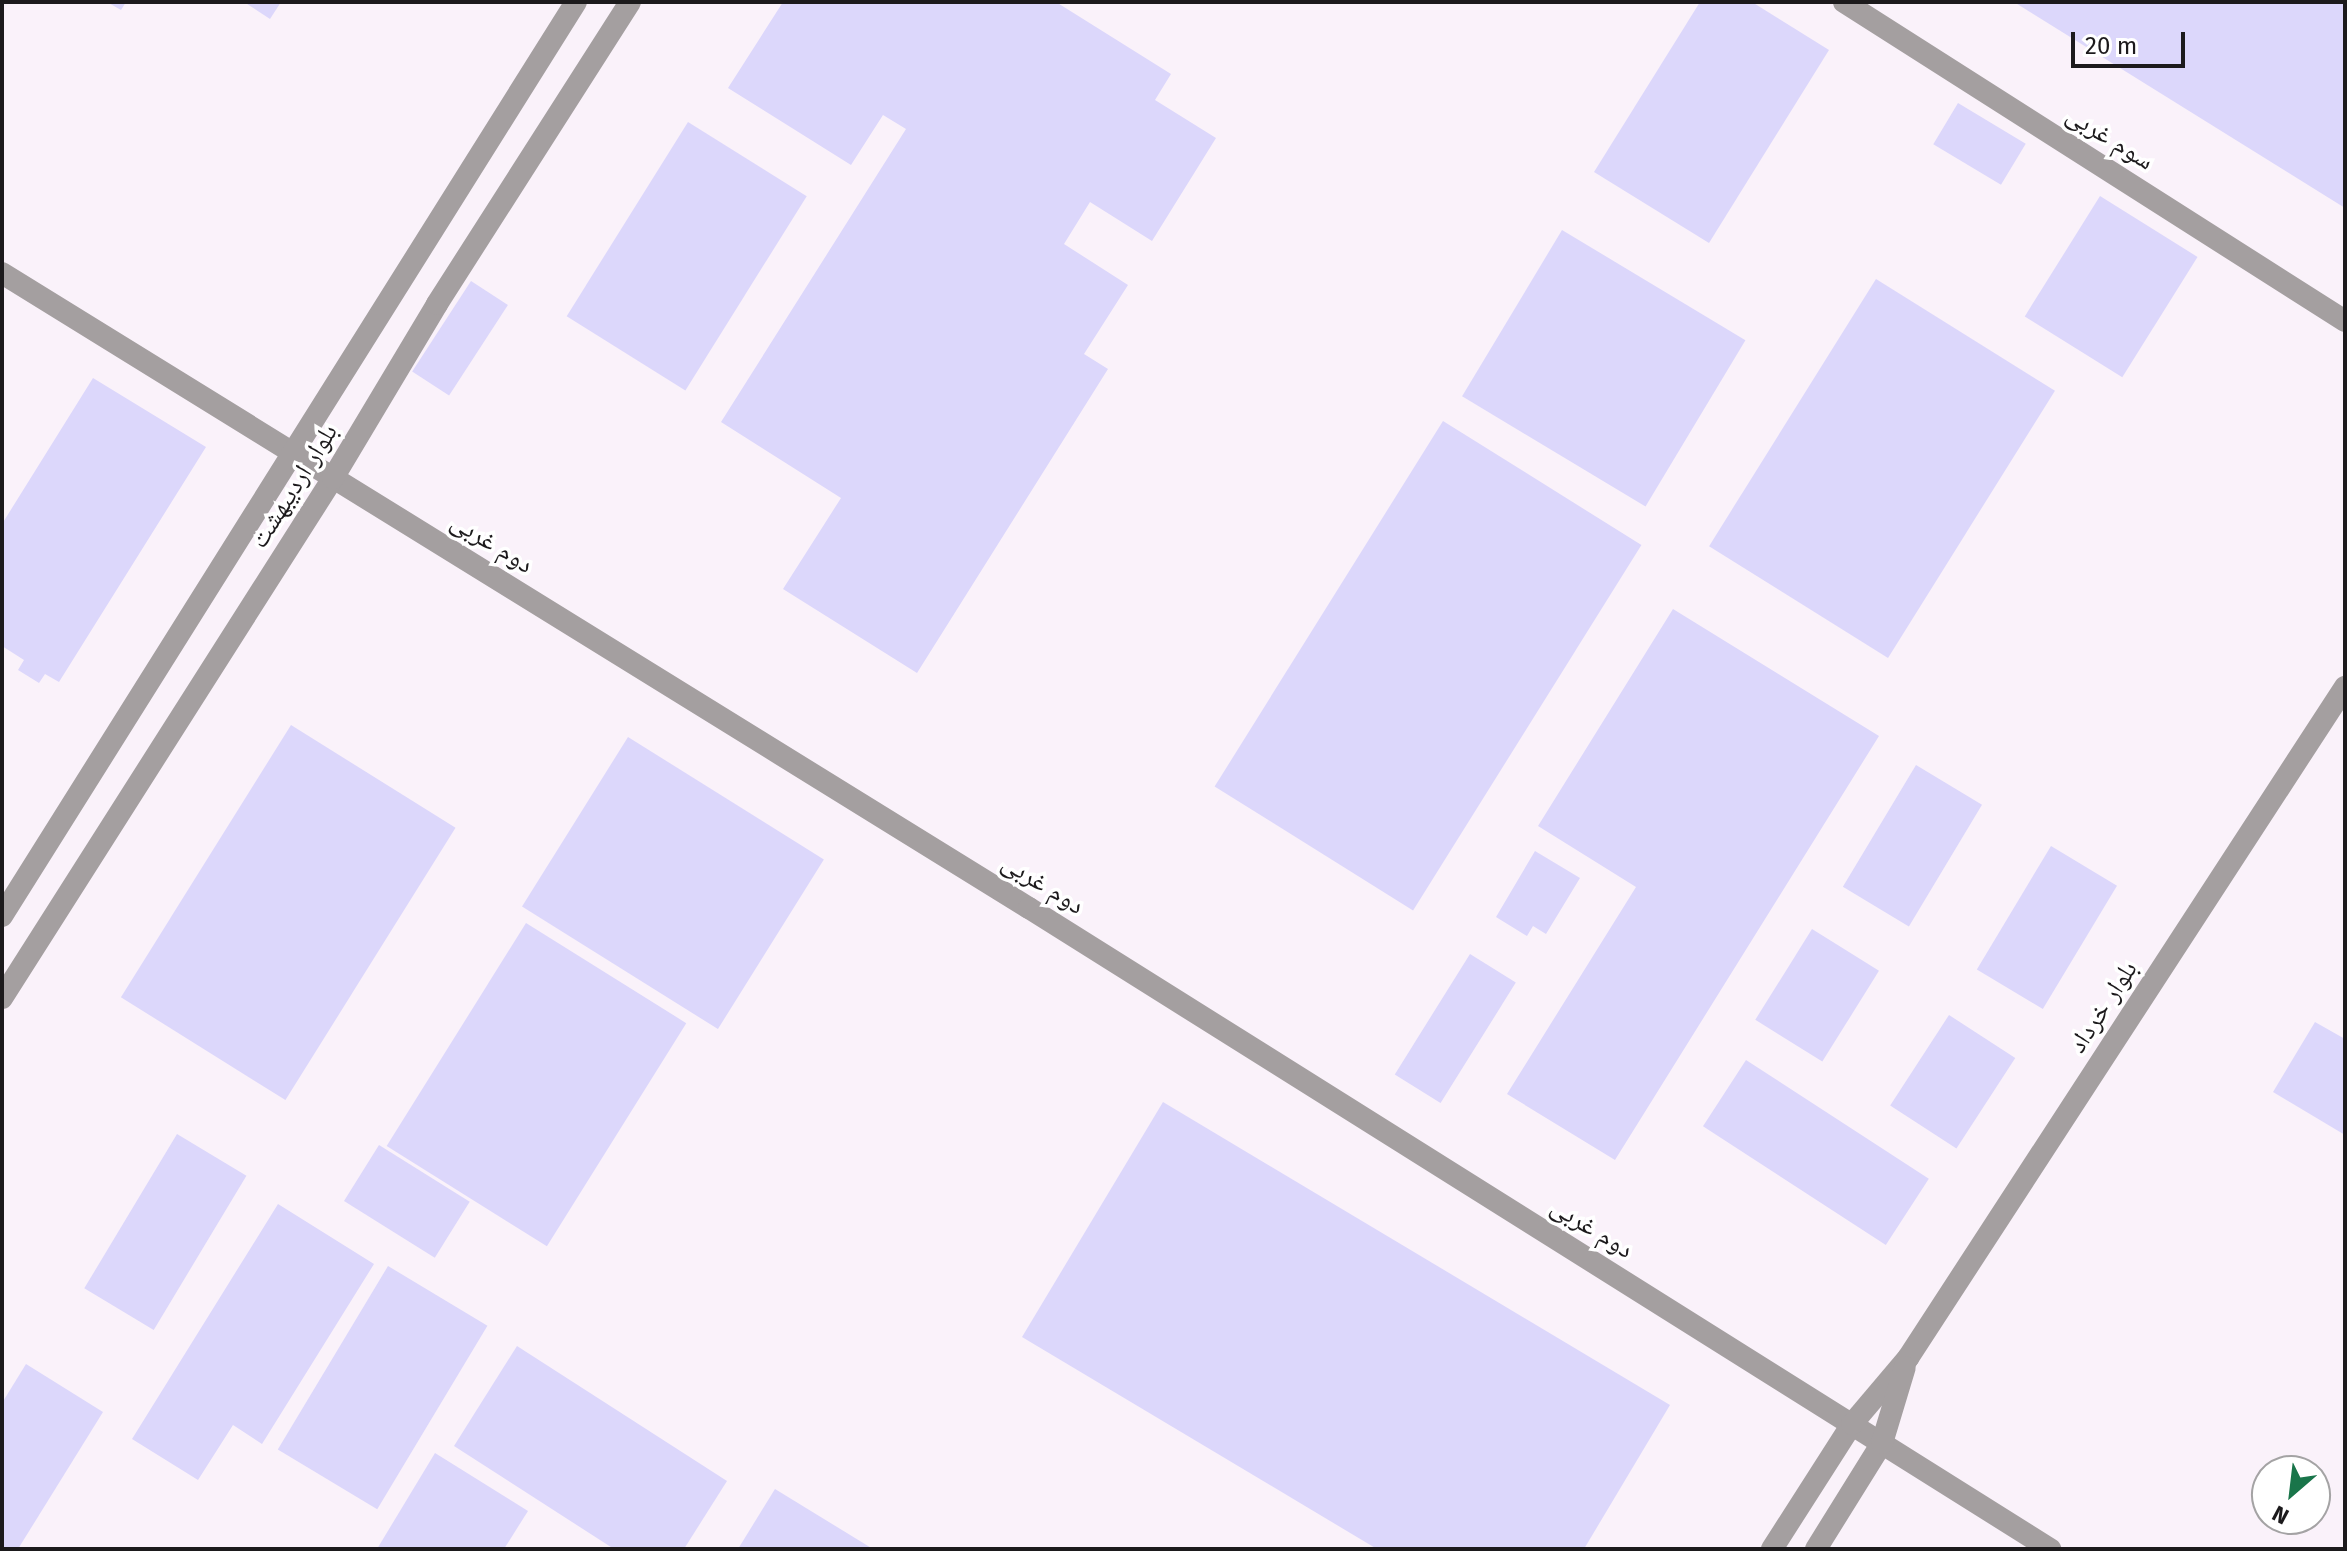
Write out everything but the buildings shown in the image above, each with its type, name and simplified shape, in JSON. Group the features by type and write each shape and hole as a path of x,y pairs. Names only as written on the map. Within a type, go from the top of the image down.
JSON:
{"street":[{"name":"بلوار اردیبهشت","path":"2,916 576,2"},
{"name":"بلوار اردیبهشت","path":"2,998 333,478 437,304 630,2"},
{"name":"سوم غربی","path":"1844,2 2345,321"},
{"name":"دوم غربی","path":"2,273 1029,908 2050,1549"},
{"name":"بلوار خرداد","path":"1772,1549 1852,1424 1908,1358 2345,687"},
{"name":"بلوار خرداد","path":"1816,1549 1882,1443 1908,1358"}]}
